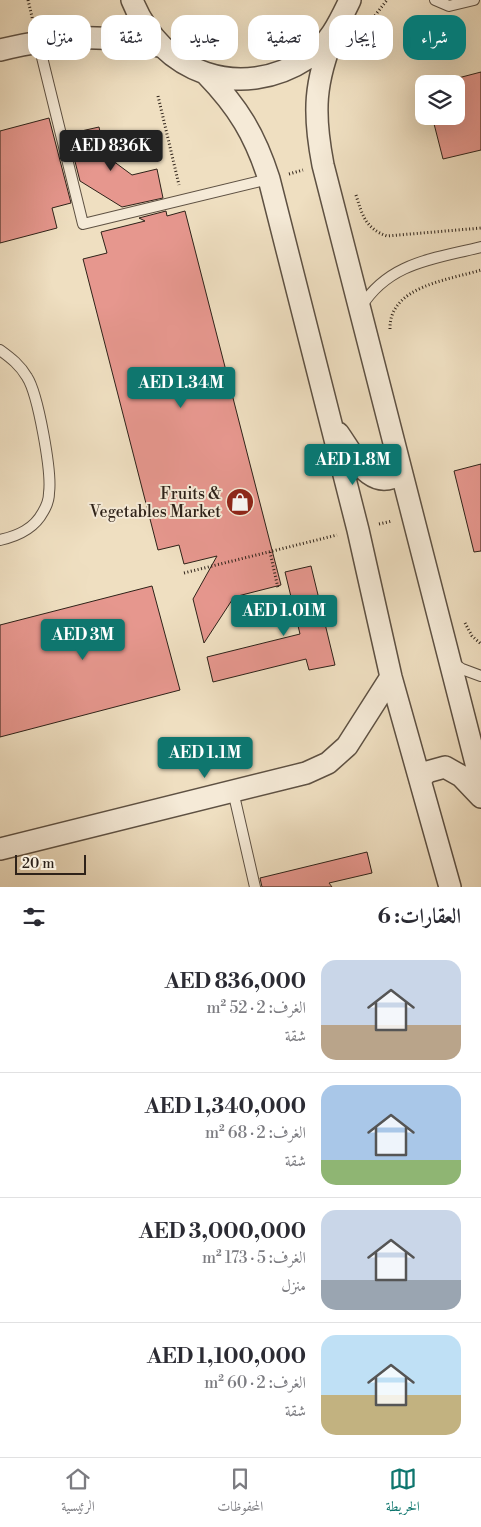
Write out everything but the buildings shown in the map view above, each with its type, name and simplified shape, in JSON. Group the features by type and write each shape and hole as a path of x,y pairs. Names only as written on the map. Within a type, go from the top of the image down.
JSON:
{"street":[{"path":"132,0 138,15"},
{"path":"343,15 350,0"},
{"path":"161,48 181,63 206,74 242,80 277,74 309,58 329,38"},
{"path":"0,50 28,43"},
{"path":"329,47 322,64 316,97 316,132 359,310 481,783"},
{"path":"206,74 227,96 245,121 259,148 269,179 358,530 391,677 450,887"},
{"path":"331,422 367,474 374,479 384,481 401,473"},
{"path":"0,849 306,773 328,763 347,746 391,677"},
{"path":"421,780 427,772 435,768 445,767 461,776 481,797"}],"lane":[{"path":"435,0 449,6 474,0"},
{"path":"43,60 83,224 269,179"},
{"path":"359,310 377,286 400,269 481,247"},
{"path":"0,350 16,361 28,378 36,398 50,477 50,495 43,512 32,526 17,536 0,540"},
{"path":"448,660 462,669 481,676"},
{"path":"233,791 254,887"}],"path":[{"path":"376,15 387,0"},
{"path":"158,96 183,200"},
{"path":"269,179 323,165"},
{"path":"354,186 366,224 376,232 387,236 481,228"},
{"path":"390,332 391,317 401,299 420,289 481,270"},
{"path":"184,573 412,515"},
{"path":"270,552 278,588"},
{"path":"463,615 472,636 481,644"}],"place":[{"name":"Fruits & Vegetables Market","path":"240,502"}]}
